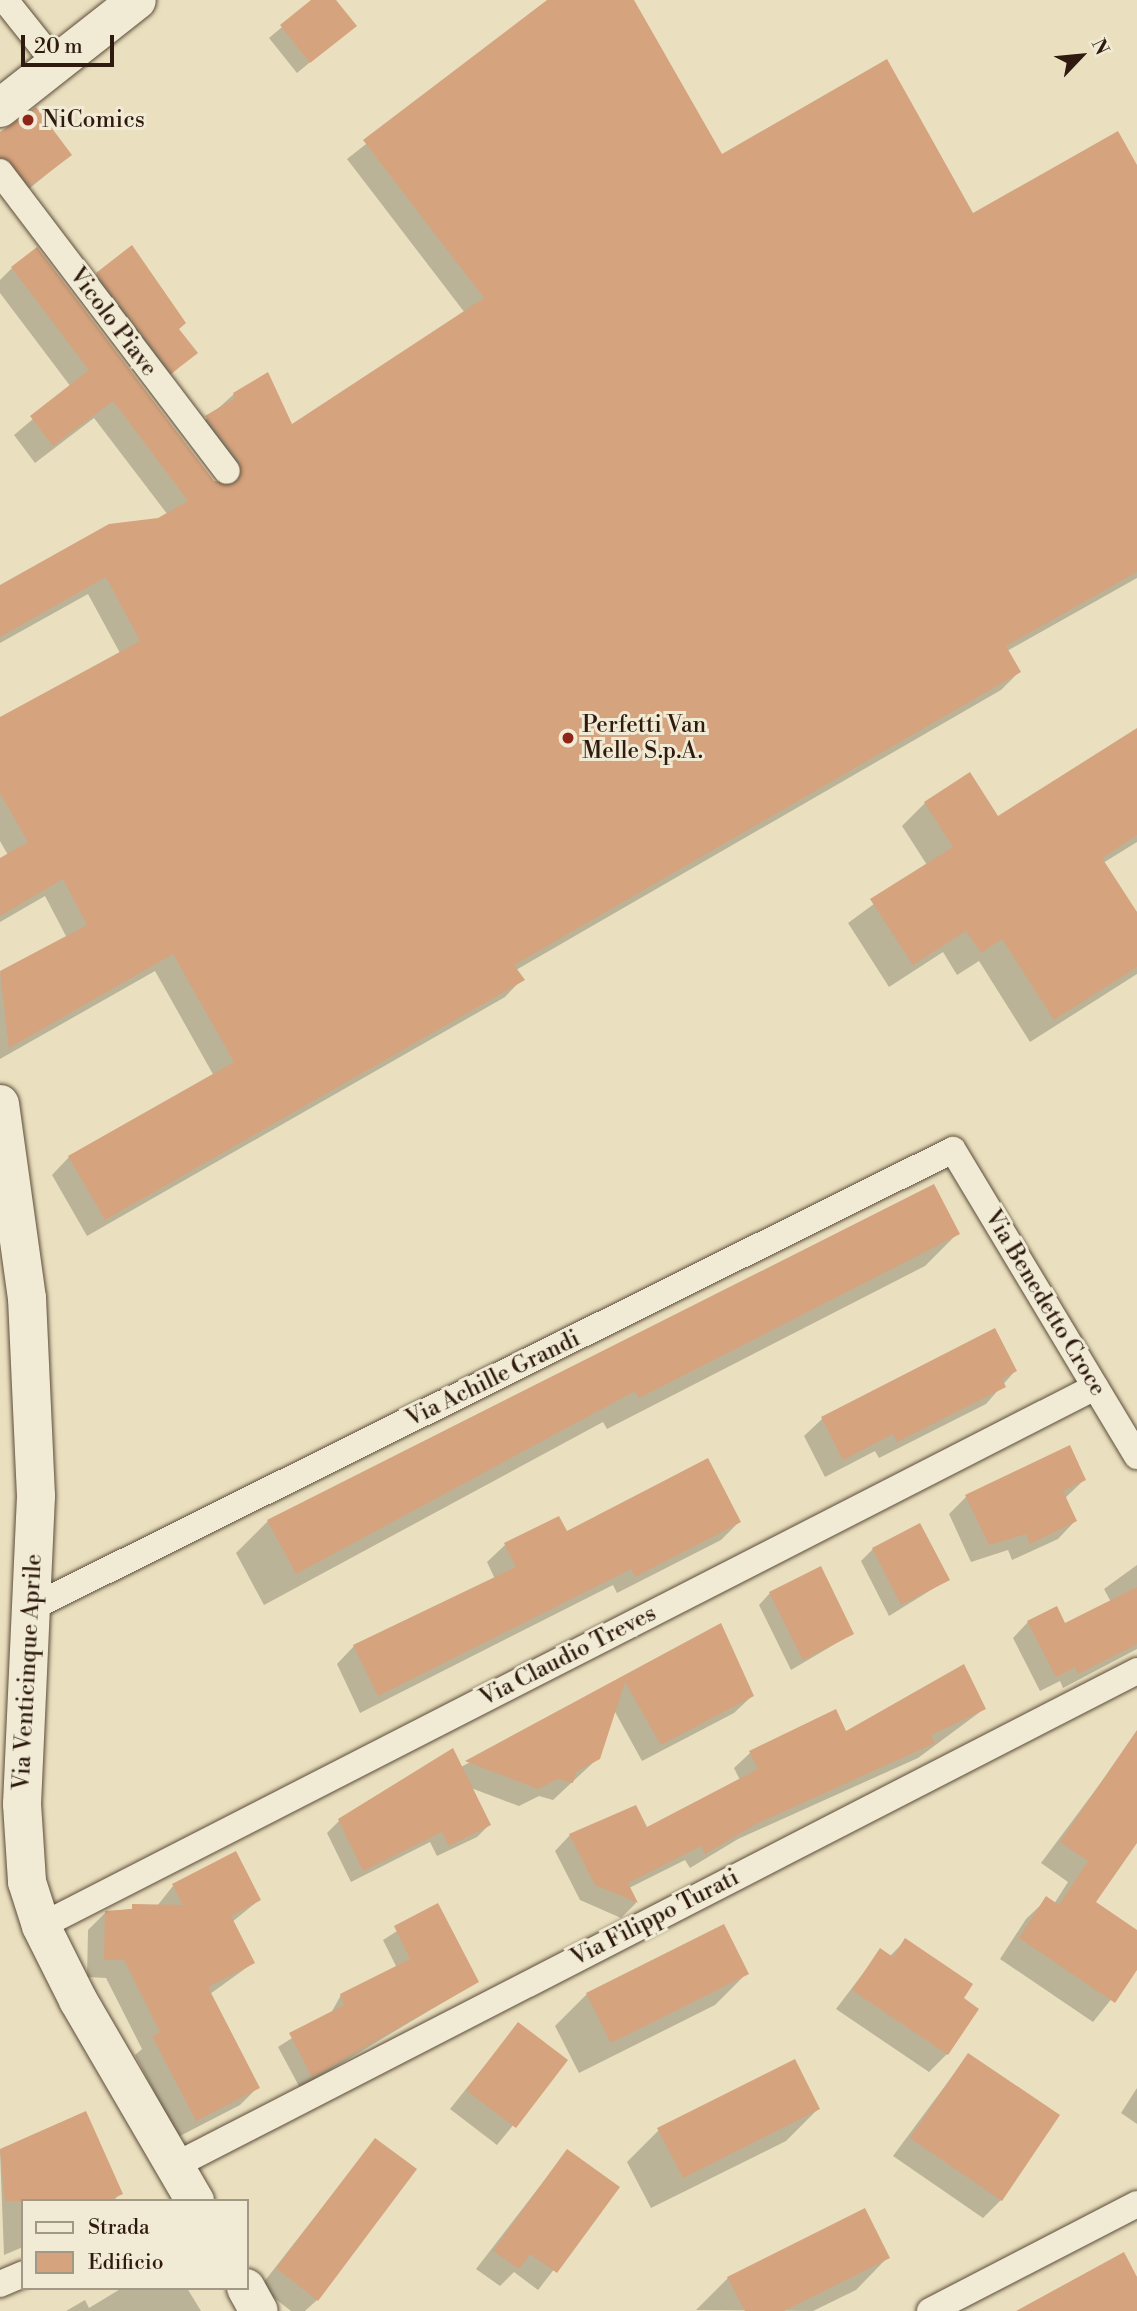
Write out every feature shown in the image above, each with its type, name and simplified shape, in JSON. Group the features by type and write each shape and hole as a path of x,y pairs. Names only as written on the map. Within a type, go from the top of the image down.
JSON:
{"street":[{"path":"5,0 56,64"},
{"path":"0,108 138,0"},
{"name":"Vicolo Piave","path":"0,173 227,471"},
{"name":"Via Venticinque Aprile","path":"0,1104 27,1298 36,1496 22,1837 41,1926 191,2199"},
{"name":"Via Achille Grandi","path":"33,1607 953,1150"},
{"name":"Via Benedetto Croce","path":"953,1150 1137,1456"},
{"name":"Via Claudio Treves","path":"41,1926 1095,1387"},
{"name":"Via Filippo Turati","path":"174,2166 1137,1671"},
{"path":"930,2311 1137,2204"},
{"path":"0,2284 21,2275"},
{"path":"247,2290 259,2311"}],"building":[{"path":"311,0 336,0 357,26 310,63 280,25"},
{"name":"Perfetti Van Melle S.p.A.","path":"547,0 634,0 722,154 887,59 973,213 1118,131 1137,165 1137,572 1006,646 1021,672 514,965 525,980 105,1220 68,1156 234,1062 173,954 9,1048 0,971 87,925 63,879 0,916 0,858 28,842 0,793 0,717 140,641 106,577 0,637 0,585 109,524 158,518 188,501 113,401 53,446 30,416 89,370 11,267 37,247 214,481 236,484 240,462 205,416 235,398 233,393 268,372 292,424 484,298 363,140"},
{"path":"36,107 72,155 31,186 0,157 0,132"},
{"path":"132,245 186,323 179,329 198,353 172,373 96,273"},
{"path":"1137,728 1137,835 1102,858 1137,912 1137,967 1054,1020 1002,939 981,953 966,931 913,965 870,899 953,847 924,802 970,772 998,816"},
{"path":"934,1184 960,1234 639,1398 635,1391 296,1574 267,1520"},
{"path":"995,1328 1017,1371 1002,1379 1006,1387 897,1442 893,1434 843,1460 821,1417"},
{"path":"1070,1445 1086,1480 1063,1491 1077,1521 1030,1544 1026,1534 989,1545 965,1495"},
{"path":"708,1458 741,1522 635,1577 631,1569 378,1696 353,1645 516,1567 504,1543 559,1516 567,1531"},
{"path":"920,1523 950,1580 901,1605 872,1548"},
{"path":"821,1566 854,1634 803,1660 769,1592"},
{"path":"1137,1587 1137,1644 1078,1674 1075,1667 1056,1677 1027,1621 1057,1606 1065,1623"},
{"path":"721,1623 754,1696 661,1745 625,1682 600,1759 576,1772 573,1783 558,1779 538,1789 465,1761"},
{"path":"964,1664 986,1709 931,1735 935,1743 756,1824 705,1854 701,1846 628,1883 638,1903 595,1885 569,1834 636,1805 647,1827 758,1769 749,1751 836,1709 846,1731"},
{"path":"1137,1730 1137,1843 1096,1902 1137,1930 1137,1970 1115,2003 1019,1938 1046,1896 1059,1905 1088,1861 1060,1842"},
{"path":"453,1748 491,1825 449,1846 442,1832 363,1871 338,1819"},
{"path":"236,1851 261,1900 231,1916 255,1963 208,1987 260,2088 196,2121 152,2036 160,2032 124,1960 104,1960 105,1911 132,1909 132,1904 183,1905 172,1884"},
{"path":"438,1903 479,1982 312,2077 289,2033 344,2005 340,1994 410,1959 394,1926"},
{"path":"724,1924 749,1974 611,2043 586,1993"},
{"path":"905,1938 973,1984 964,1998 979,2009 948,2055 852,1990 880,1948 893,1957"},
{"path":"518,2022 568,2060 516,2128 466,2090"},
{"path":"968,2053 1060,2115 1002,2201 910,2138"},
{"path":"795,2059 820,2109 683,2178 657,2128"},
{"path":"86,2111 123,2194 112,2199 5,2201 0,2149"},
{"path":"375,2138 417,2169 318,2301 276,2268"},
{"path":"567,2149 620,2187 557,2273 530,2254 519,2269 493,2251"},
{"path":"865,2208 890,2258 784,2311 745,2311 727,2277"},
{"path":"1124,2252 1137,2277 1137,2311 1016,2311"}],"place":[{"name":"NiComics","path":"28,120"},
{"name":"Perfetti Van Melle S.p.A.","path":"568,738"}]}
